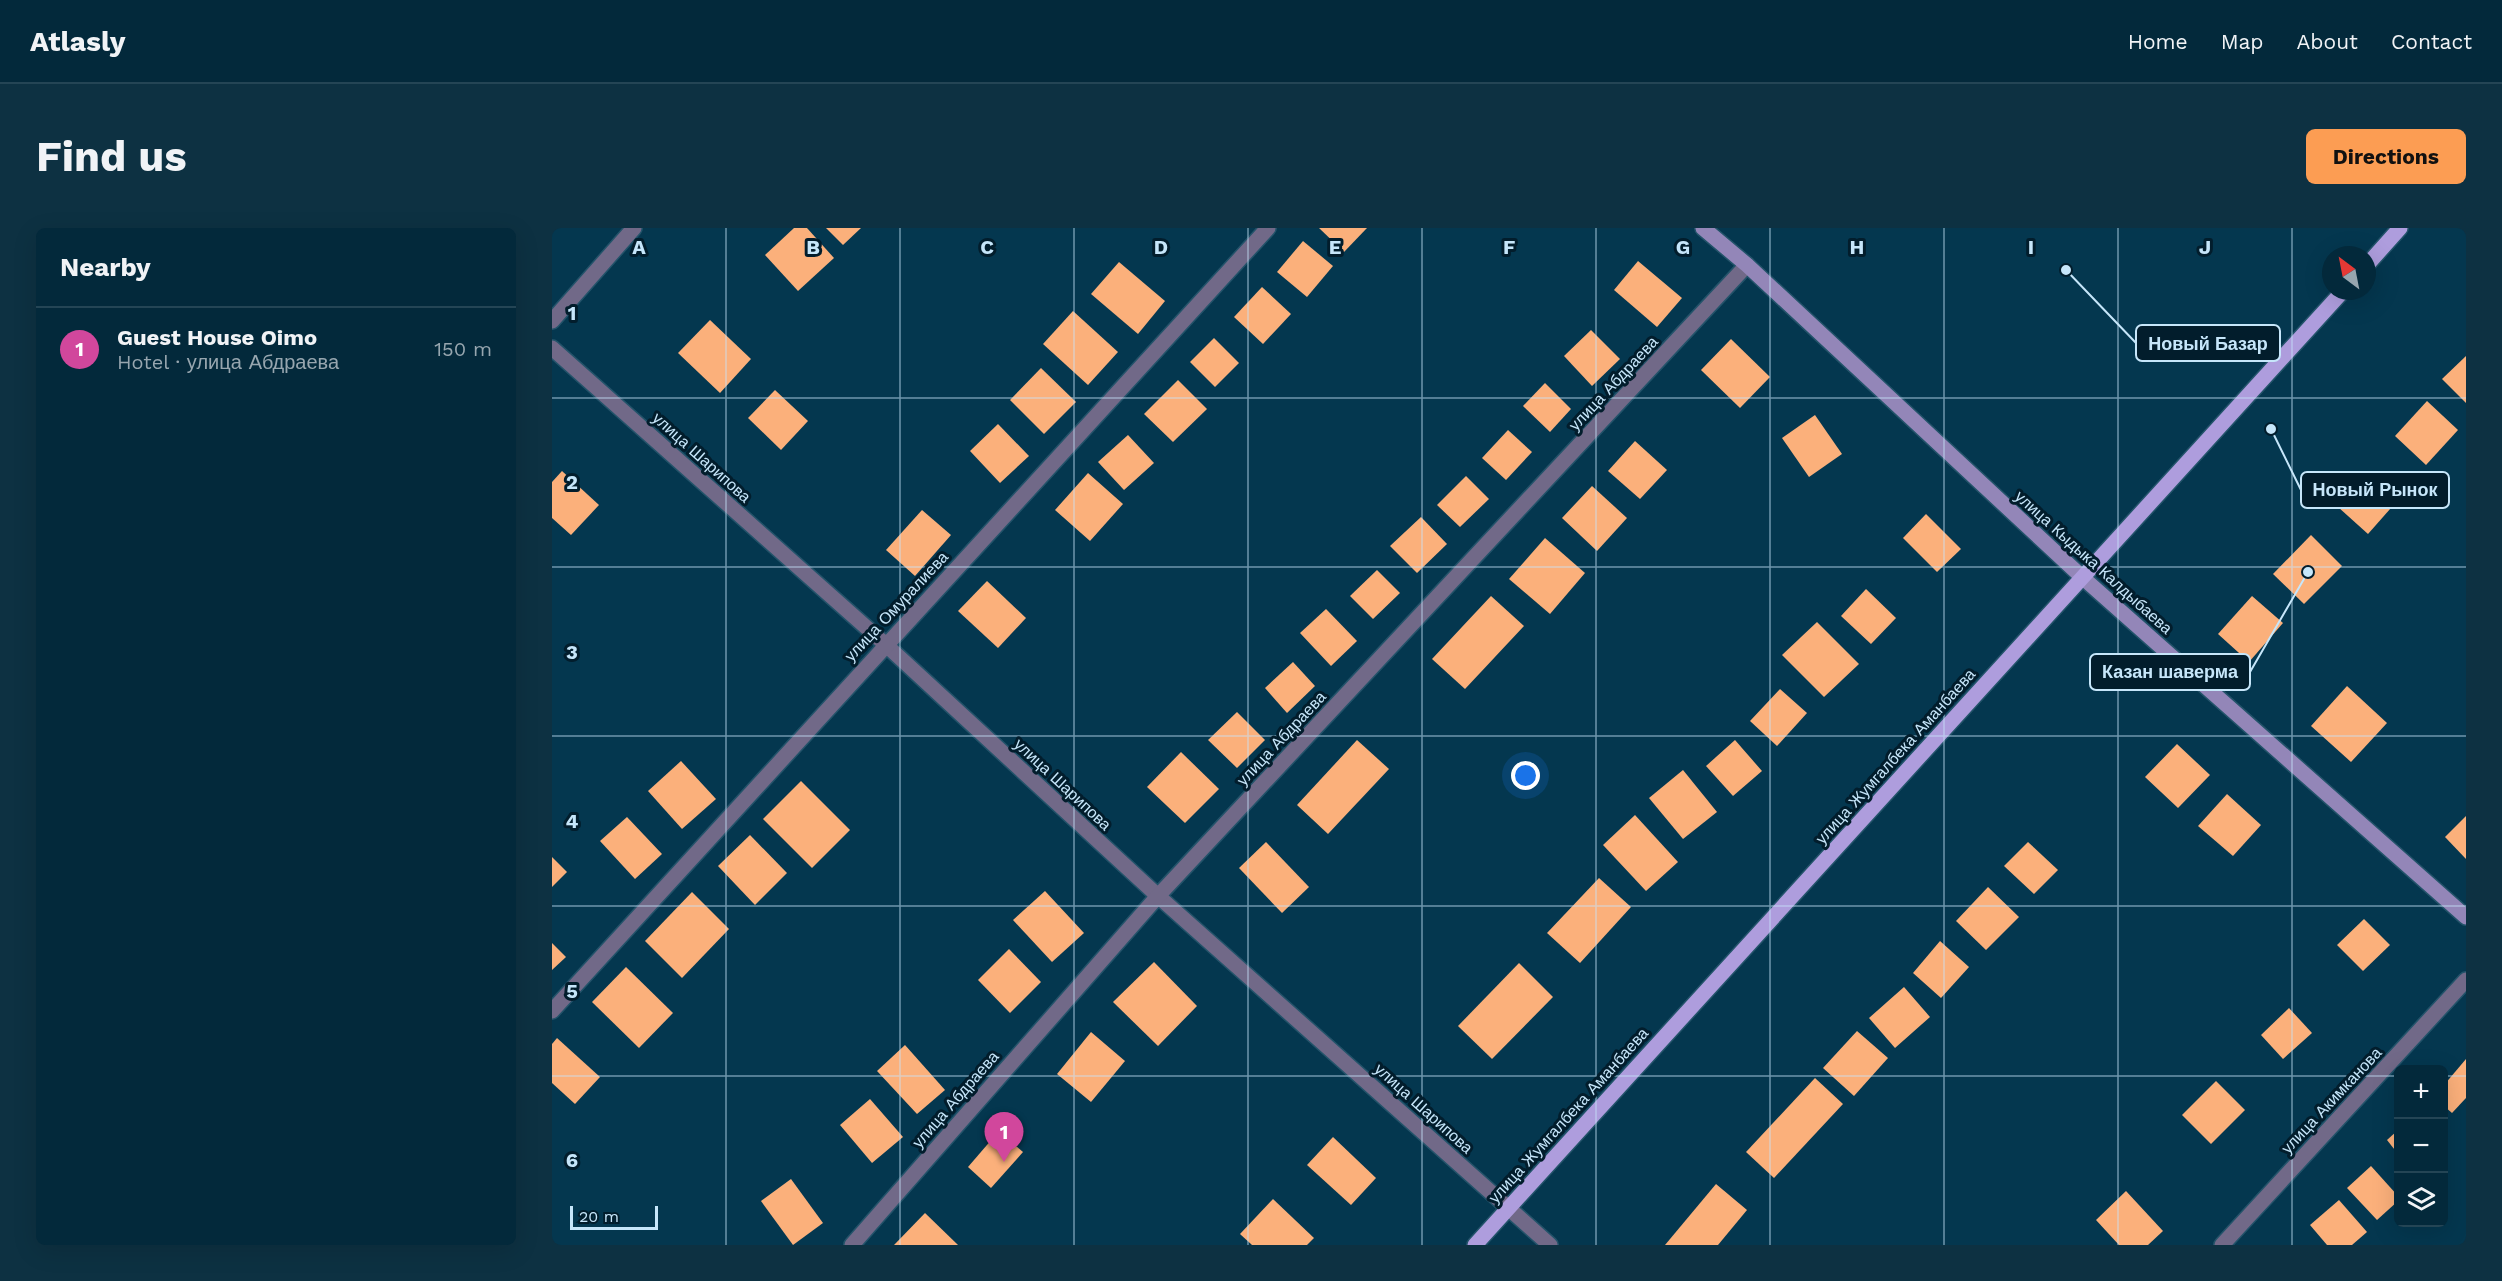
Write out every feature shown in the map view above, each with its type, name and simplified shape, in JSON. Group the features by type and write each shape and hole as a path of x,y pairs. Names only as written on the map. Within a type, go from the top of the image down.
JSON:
{"main road":[{"path":"2376,255 2400,228"},
{"name":"улица Жумгалбека Аманбаева","path":"1474,1245 2335,300"}],"street":[{"path":"552,321 634,228"},
{"name":"улица Омуралиева","path":"552,1011 885,644 1268,228"},
{"name":"улица Кыдыка Калдыбаева","path":"1703,228 1748,265 2082,577 2466,917"},
{"name":"улица Абдраева","path":"852,1245 1158,896 1748,265"},
{"name":"улица Шарипова","path":"552,348 885,644 1158,896 1550,1245"},
{"name":"улица Акимканова","path":"2222,1245 2466,980"}],"building":[{"path":"794,228 807,228 834,258 798,291 765,255"},
{"path":"826,228 861,228 843,245"},
{"path":"1319,228 1367,228 1344,252"},
{"path":"1303,241 1333,266 1307,297 1277,272"},
{"path":"1638,261 1682,298 1657,327 1614,290"},
{"path":"1119,262 1165,301 1138,334 1091,294"},
{"path":"1262,287 1291,314 1263,344 1234,317"},
{"path":"1073,311 1118,352 1088,385 1043,344"},
{"path":"710,320 751,359 720,393 678,353"},
{"path":"1591,330 1620,359 1592,386 1564,356"},
{"path":"1214,338 1239,363 1215,387 1190,362"},
{"path":"1731,339 1770,377 1740,408 1701,370"},
{"path":"2466,356 2466,403 2442,379"},
{"path":"1041,368 1076,402 1044,434 1010,400"},
{"path":"1178,380 1207,409 1173,442 1144,414"},
{"path":"1545,383 1571,409 1550,432 1523,406"},
{"path":"775,390 808,421 781,450 748,418"},
{"path":"2427,401 2458,430 2426,465 2395,436"},
{"path":"1815,415 1842,454 1809,477 1782,438"},
{"path":"998,424 1029,456 1000,483 970,451"},
{"path":"1508,430 1532,452 1506,480 1482,458"},
{"path":"1128,435 1154,463 1124,490 1098,462"},
{"path":"1635,441 1667,470 1640,499 1608,471"},
{"path":"562,471 599,505 571,535 552,518 552,482"},
{"path":"1088,473 1123,504 1090,541 1055,510"},
{"path":"2368,474 2398,500 2368,534 2338,507"},
{"path":"1466,476 1489,499 1460,527 1437,505"},
{"path":"1592,486 1627,518 1597,551 1562,518"},
{"path":"922,510 951,535 915,576 886,550"},
{"path":"1926,514 1961,549 1937,572 1903,538"},
{"path":"1421,517 1447,544 1417,573 1390,546"},
{"path":"2311,535 2342,566 2304,604 2273,574"},
{"path":"1545,538 1585,573 1550,614 1509,579"},
{"path":"1377,570 1400,593 1373,619 1350,596"},
{"path":"987,581 1026,618 998,648 958,611"},
{"path":"1866,589 1896,618 1871,644 1841,616"},
{"path":"1491,596 1524,626 1465,689 1432,659"},
{"path":"2252,596 2283,623 2249,662 2218,634"},
{"path":"1326,609 1357,641 1331,666 1300,633"},
{"path":"1817,622 1859,664 1824,697 1782,655"},
{"path":"1293,662 1315,686 1287,713 1265,688"},
{"path":"2347,686 2387,723 2351,762 2311,726"},
{"path":"1780,689 1807,713 1777,746 1750,721"},
{"path":"1237,712 1265,740 1237,768 1208,740"},
{"path":"1357,740 1389,769 1328,834 1297,805"},
{"path":"1735,740 1762,771 1733,796 1706,766"},
{"path":"2177,744 2210,775 2178,808 2145,777"},
{"path":"1181,752 1219,789 1185,823 1147,787"},
{"path":"681,761 716,799 682,829 648,791"},
{"path":"1683,770 1717,812 1683,839 1649,798"},
{"path":"801,781 850,830 812,868 763,819"},
{"path":"2227,794 2261,825 2233,856 2198,826"},
{"path":"1635,815 1678,862 1646,891 1603,845"},
{"path":"2466,816 2466,859 2445,837"},
{"path":"627,817 662,854 635,879 600,841"},
{"path":"750,835 787,873 755,905 718,866"},
{"path":"1266,842 1309,887 1282,913 1239,868"},
{"path":"2028,842 2058,870 2034,894 2004,866"},
{"path":"552,857 567,872 552,887"},
{"path":"1599,878 1631,907 1580,963 1547,933"},
{"path":"1988,887 2019,917 1986,950 1956,921"},
{"path":"1045,891 1084,933 1052,962 1013,920"},
{"path":"692,892 729,929 682,978 645,941"},
{"path":"2364,919 2390,945 2363,971 2337,945"},
{"path":"1940,941 1969,967 1941,998 1913,973"},
{"path":"552,943 566,957 552,970"},
{"path":"1009,949 1041,982 1010,1013 978,980"},
{"path":"1154,962 1197,1006 1158,1046 1113,1002"},
{"path":"1519,963 1553,997 1492,1059 1458,1026"},
{"path":"626,967 673,1013 639,1048 592,1002"},
{"path":"1904,987 1930,1017 1895,1048 1869,1018"},
{"path":"2289,1008 2312,1033 2283,1059 2261,1035"},
{"path":"1857,1031 1888,1058 1854,1096 1823,1068"},
{"path":"1091,1032 1125,1061 1091,1102 1057,1074"},
{"path":"557,1038 600,1077 575,1104 552,1083 552,1044"},
{"path":"905,1045 945,1090 917,1114 877,1071"},
{"path":"2466,1059 2466,1098 2452,1113 2448,1110 2448,1080"},
{"path":"1815,1078 1843,1104 1774,1178 1746,1152"},
{"path":"2216,1081 2245,1110 2211,1144 2182,1115"},
{"path":"870,1099 903,1137 872,1163 840,1125"},
{"path":"999,1131 1023,1152 991,1188 968,1167"},
{"path":"2394,1134 2394,1149 2387,1140"},
{"path":"1333,1137 1376,1178 1351,1205 1307,1165"},
{"path":"2371,1166 2394,1192 2394,1205 2377,1220 2347,1188"},
{"path":"791,1179 823,1223 793,1245 761,1201"},
{"path":"1716,1184 1747,1210 1718,1245 1665,1245"},
{"path":"2126,1191 2163,1231 2148,1245 2119,1245 2096,1220"},
{"path":"1273,1199 1314,1238 1307,1245 1252,1245 1240,1234"},
{"path":"2339,1200 2367,1232 2352,1245 2327,1245 2310,1225"},
{"path":"925,1213 958,1245 894,1245"}],"place":[{"name":"Новый Базар","path":"2066,270"},
{"name":"Новый Рынок","path":"2271,429"},
{"name":"Казан шаверма","path":"2308,572"},
{"name":"Guest House Oimo","path":"1004,1162"}]}
